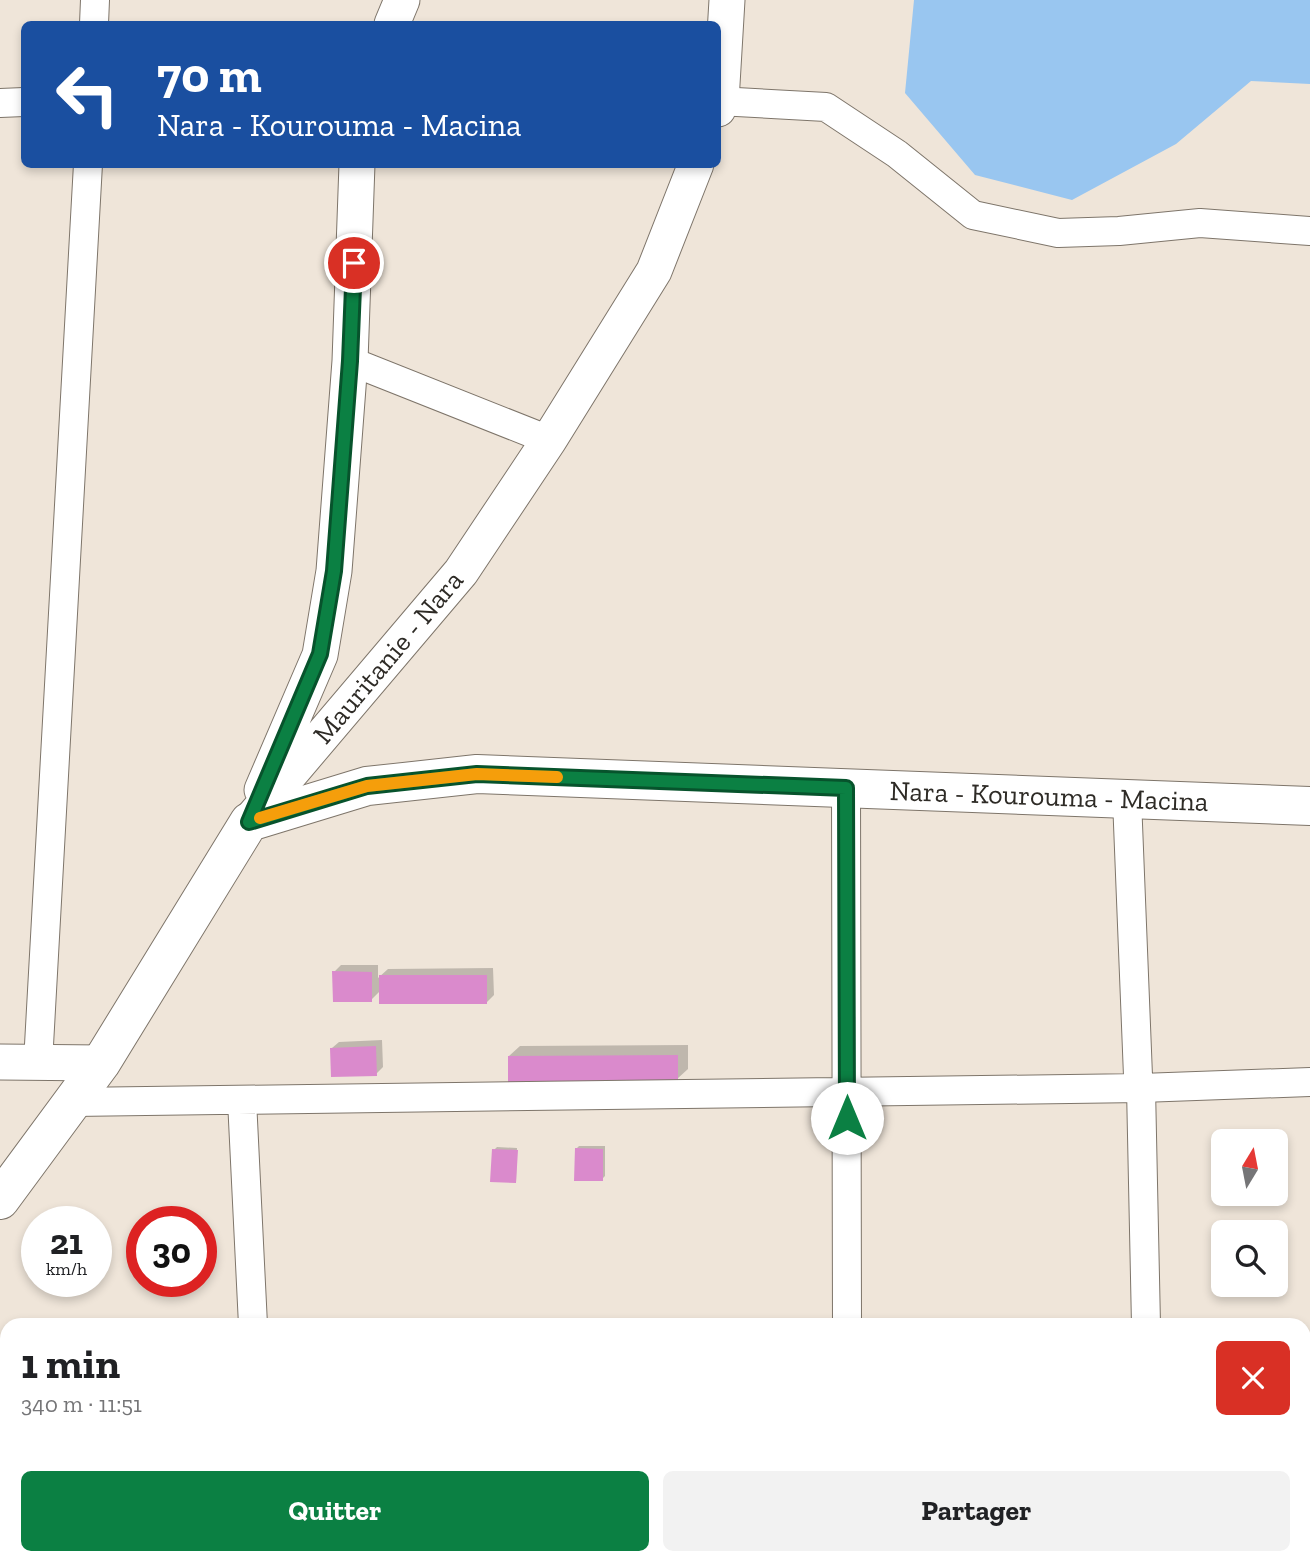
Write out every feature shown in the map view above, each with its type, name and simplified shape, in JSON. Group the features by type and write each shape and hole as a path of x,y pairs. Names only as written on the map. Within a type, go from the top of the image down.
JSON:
{"main road":[{"name":"Nara - Kourouma - Macina","path":"249,822 367,786 477,774 1310,806"},
{"name":"Mauritanie - Nara","path":"0,1200 101,1063 249,822"}],"street":[{"path":"94,21 95,0"},
{"path":"393,21 402,0"},
{"path":"721,78 727,0"},
{"path":"0,103 21,102"},
{"path":"721,104 826,107 897,154 973,215 1058,233 1119,231 1200,223 1310,231"},
{"path":"37,1063 88,168"},
{"path":"249,822 320,654 334,571 350,361 357,168"},
{"name":"Mauritanie - Nara","path":"249,822 461,572 549,440 654,271 694,168"},
{"path":"350,361 549,440"},
{"path":"846,788 847,1318"},
{"path":"1127,799 1138,1076 1141,1088 1146,1318"},
{"path":"0,1062 101,1063"},
{"path":"72,1102 1141,1088 1310,1082"},
{"path":"242,1100 253,1318"}],"water":[{"path":"914,0 1310,0 1310,84 1251,81 1176,144 1072,200 975,175 905,93"}],"building":[{"path":"332,971 372,972 372,1002 333,1002"},
{"path":"379,975 487,975 487,1004 379,1004"},
{"path":"376,1046 377,1076 331,1077 330,1048"},
{"path":"678,1055 678,1081 508,1083 508,1056"},
{"path":"575,1148 603,1149 603,1181 574,1181"},
{"path":"492,1149 518,1150 516,1183 490,1182"}],"slow traffic":[{"path":"260,818 367,786 477,774 557,777"}],"route":[{"path":"354,263 350,361 334,571 320,654 249,822 367,786 477,774 846,788 847,1118"}]}
